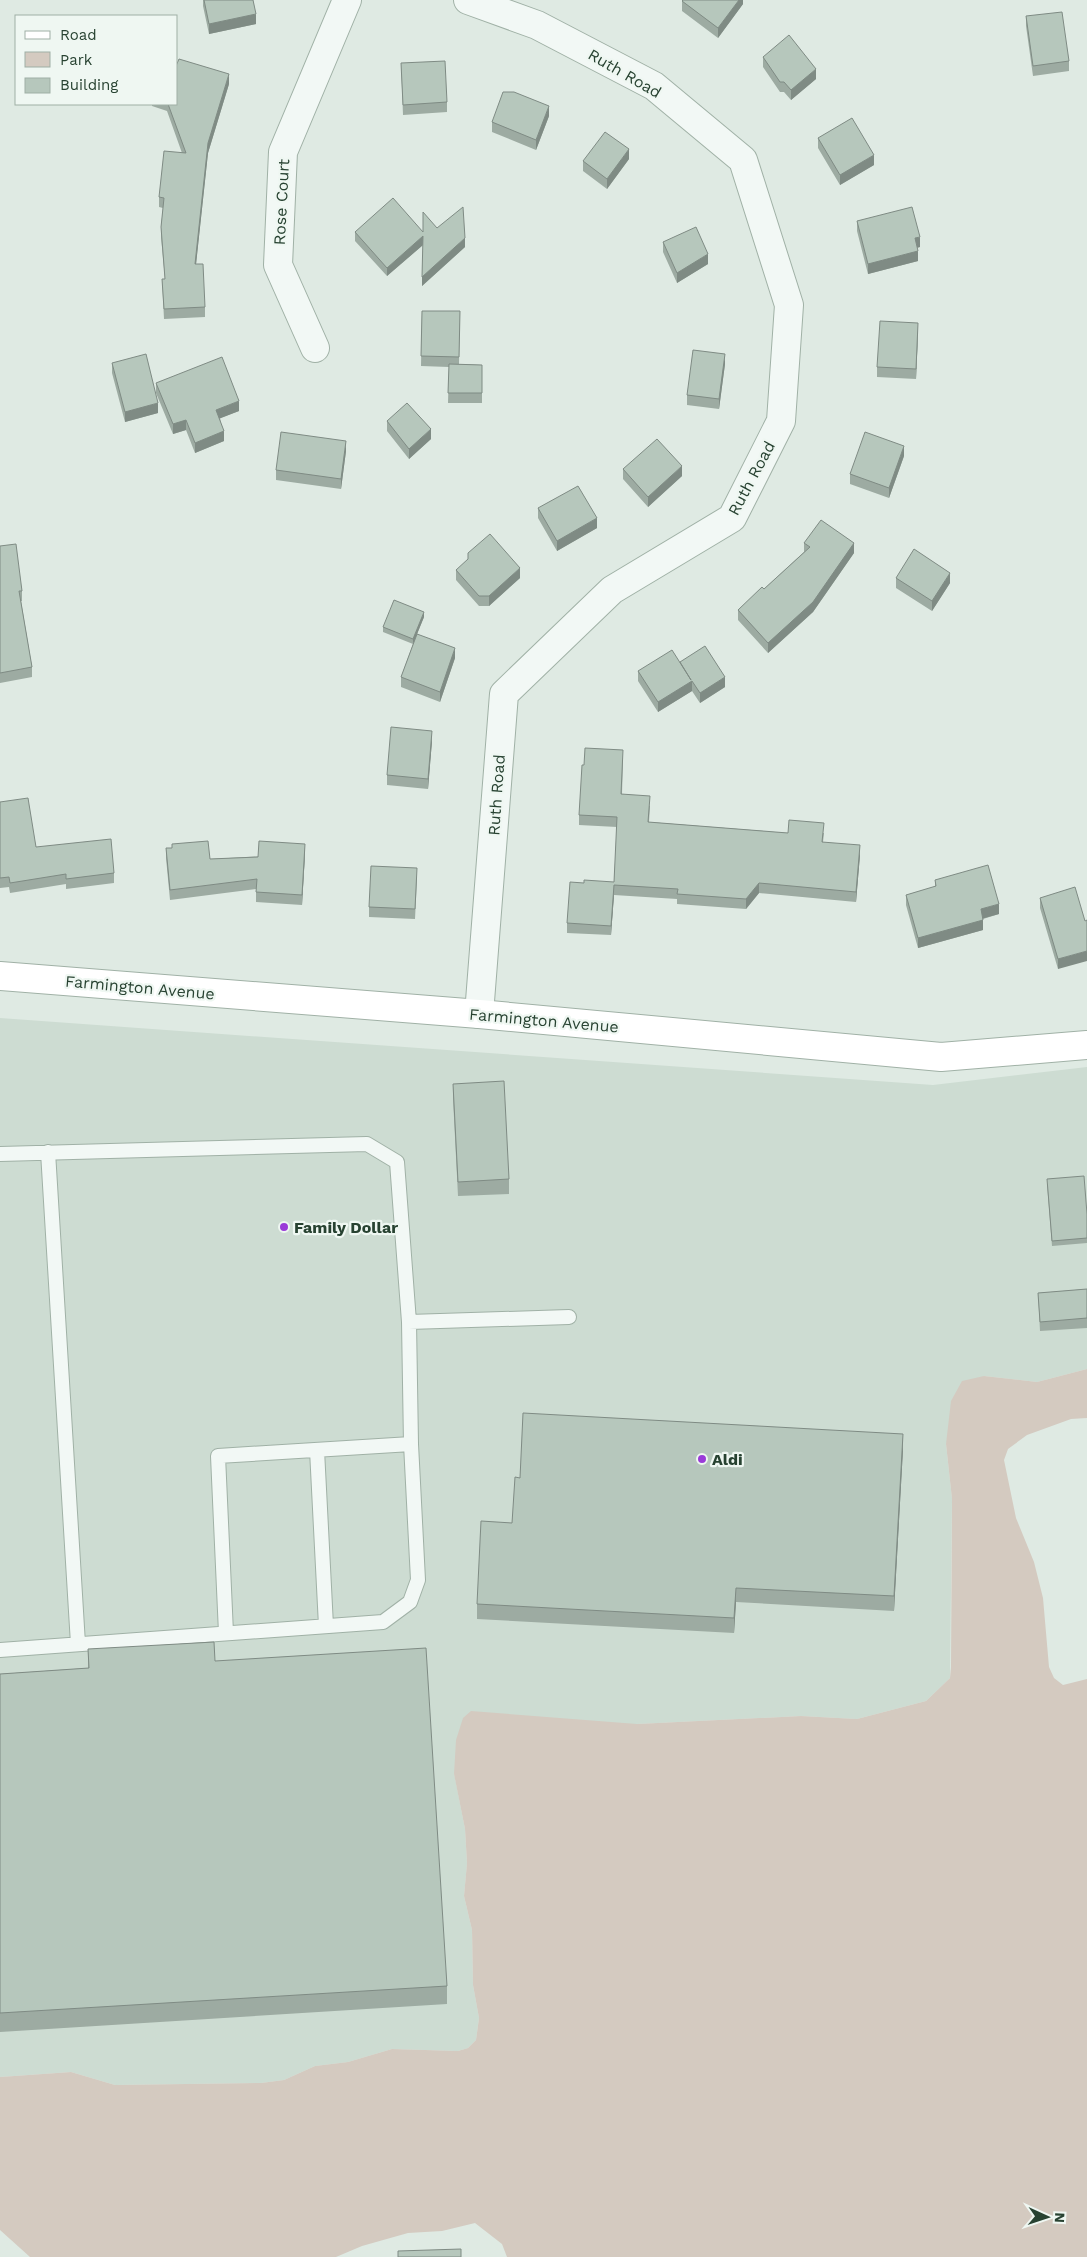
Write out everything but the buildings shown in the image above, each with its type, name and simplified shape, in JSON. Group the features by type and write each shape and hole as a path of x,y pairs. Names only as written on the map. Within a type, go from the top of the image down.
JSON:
{"main road":[{"name":"Farmington Avenue","path":"0,976 479,1014 942,1057 1087,1045"}],"street":[{"name":"Rose Court","path":"315,348 278,265 283,152 346,0"},
{"name":"Ruth Road","path":"468,0 537,25 654,86 743,160 789,305 781,421 732,518 612,590 504,694 479,1014"}],"lane":[{"path":"0,1154 367,1144 397,1162 409,1322 411,1444 418,1580 410,1602 383,1622 0,1650"},
{"path":"48,1152 78,1644"},
{"path":"409,1322 569,1317"},
{"path":"226,1633 218,1456 411,1444"},
{"path":"317,1450 326,1626"}],"shaded area":[{"path":"0,1018 933,1085 1087,1067 1087,1369 1037,1382 984,1376 946,1444 952,1499 950,1678 926,1701 857,1719 801,1716 637,1724 454,1773 465,1829 467,1863 464,1896 472,1930 473,1985 479,2018 476,2040 468,2048 458,2051 392,2049 348,2062 315,2066 284,2080 261,2083 115,2085 71,2072 0,2077"}],"green space":[{"path":"1087,1369 1087,1418 1071,1419 1027,1435 1008,1449 1004,1460 1016,1518 1034,1562 1043,1598 1049,1667 1054,1678 1063,1685 1087,1679 1087,2257 507,2257 502,2244 475,2223 442,2231 408,2233 362,2246 336,2257 30,2257 0,2230 0,2077 71,2072 115,2085 261,2083 284,2080 315,2066 348,2062 392,2049 458,2051 468,2048 476,2040 479,2018 473,1985 472,1930 464,1896 467,1863 465,1829 454,1774 456,1740 463,1718 471,1711 637,1724 801,1716 857,1719 926,1701 950,1678 951,1667 952,1499 946,1444 951,1401 962,1381 984,1376 1037,1382"}],"place":[{"name":"Family Dollar","path":"284,1227"},
{"name":"Aldi","path":"702,1459"}]}
